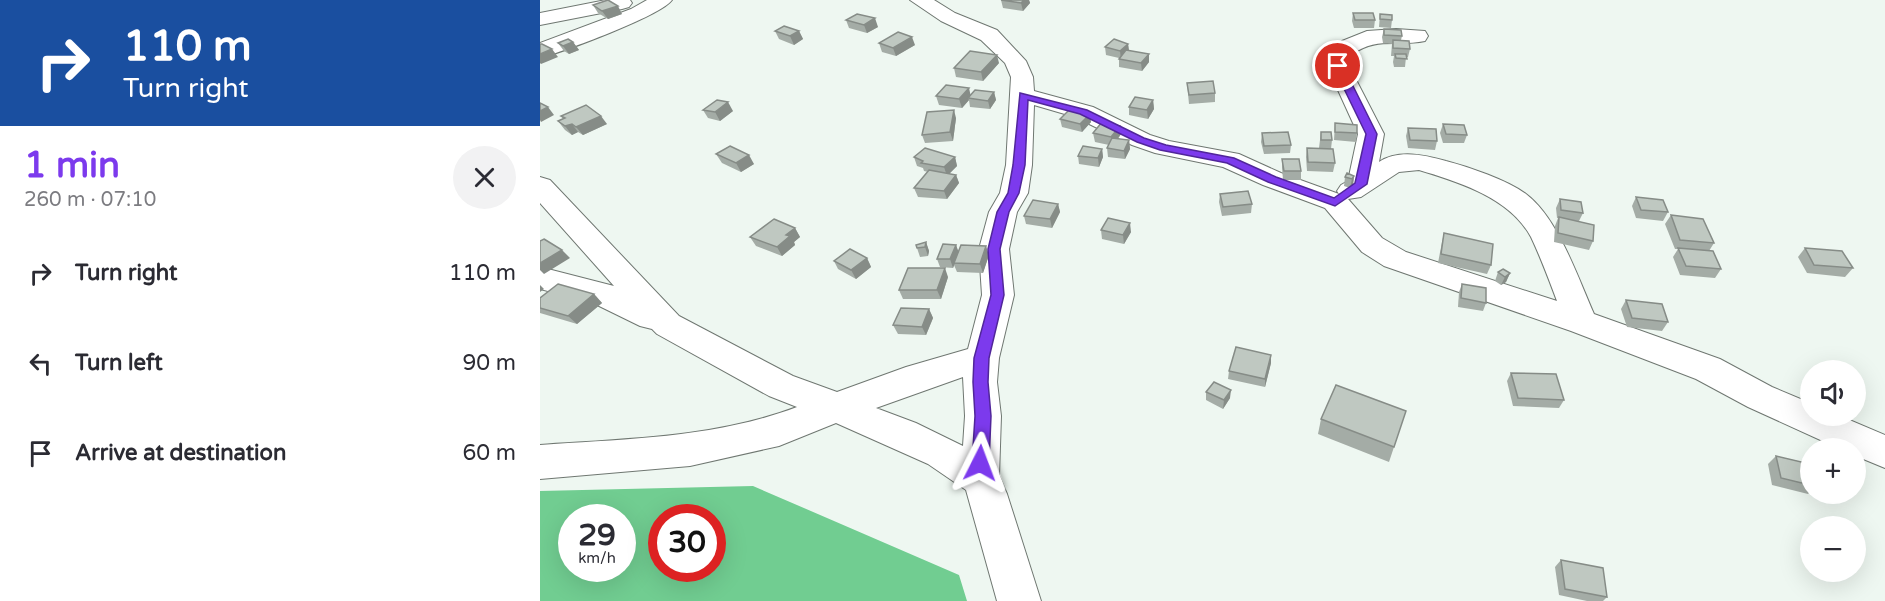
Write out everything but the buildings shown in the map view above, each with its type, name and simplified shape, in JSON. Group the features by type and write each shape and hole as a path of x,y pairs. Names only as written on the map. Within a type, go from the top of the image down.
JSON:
{"street":[{"path":"540,19 638,0"},
{"path":"540,51 638,13 662,0"},
{"path":"920,0 948,17 989,35 1016,61 1022,77 1019,165 1014,193 1003,212 994,249 998,295 982,358 980,382 983,416 980,477 994,513 1018,601"},
{"path":"1361,184 1371,134 1338,66 1340,52 1354,40 1382,34 1417,36"},
{"path":"1023,95 1084,112 1141,140 1164,148 1230,160 1272,179 1335,202 1372,245 1395,259 1582,322 1708,369 1760,397 1885,452"},
{"path":"1335,202 1392,165 1420,162 1463,174 1517,201 1543,232 1582,322"},
{"path":"540,186 668,325"},
{"path":"540,278 600,293 668,325 781,386 903,434 941,452 980,477"},
{"path":"540,462 690,450 779,430 835,407 982,358"}],"green space":[{"path":"753,486 959,575 967,601 540,601 540,491"}],"route":[{"path":"980,463 983,416 980,382 982,358 998,295 994,249 1003,212 1014,193 1019,165 1023,95 1084,112 1141,140 1164,148 1230,160 1272,179 1335,202 1361,184 1371,134 1338,66"}]}
